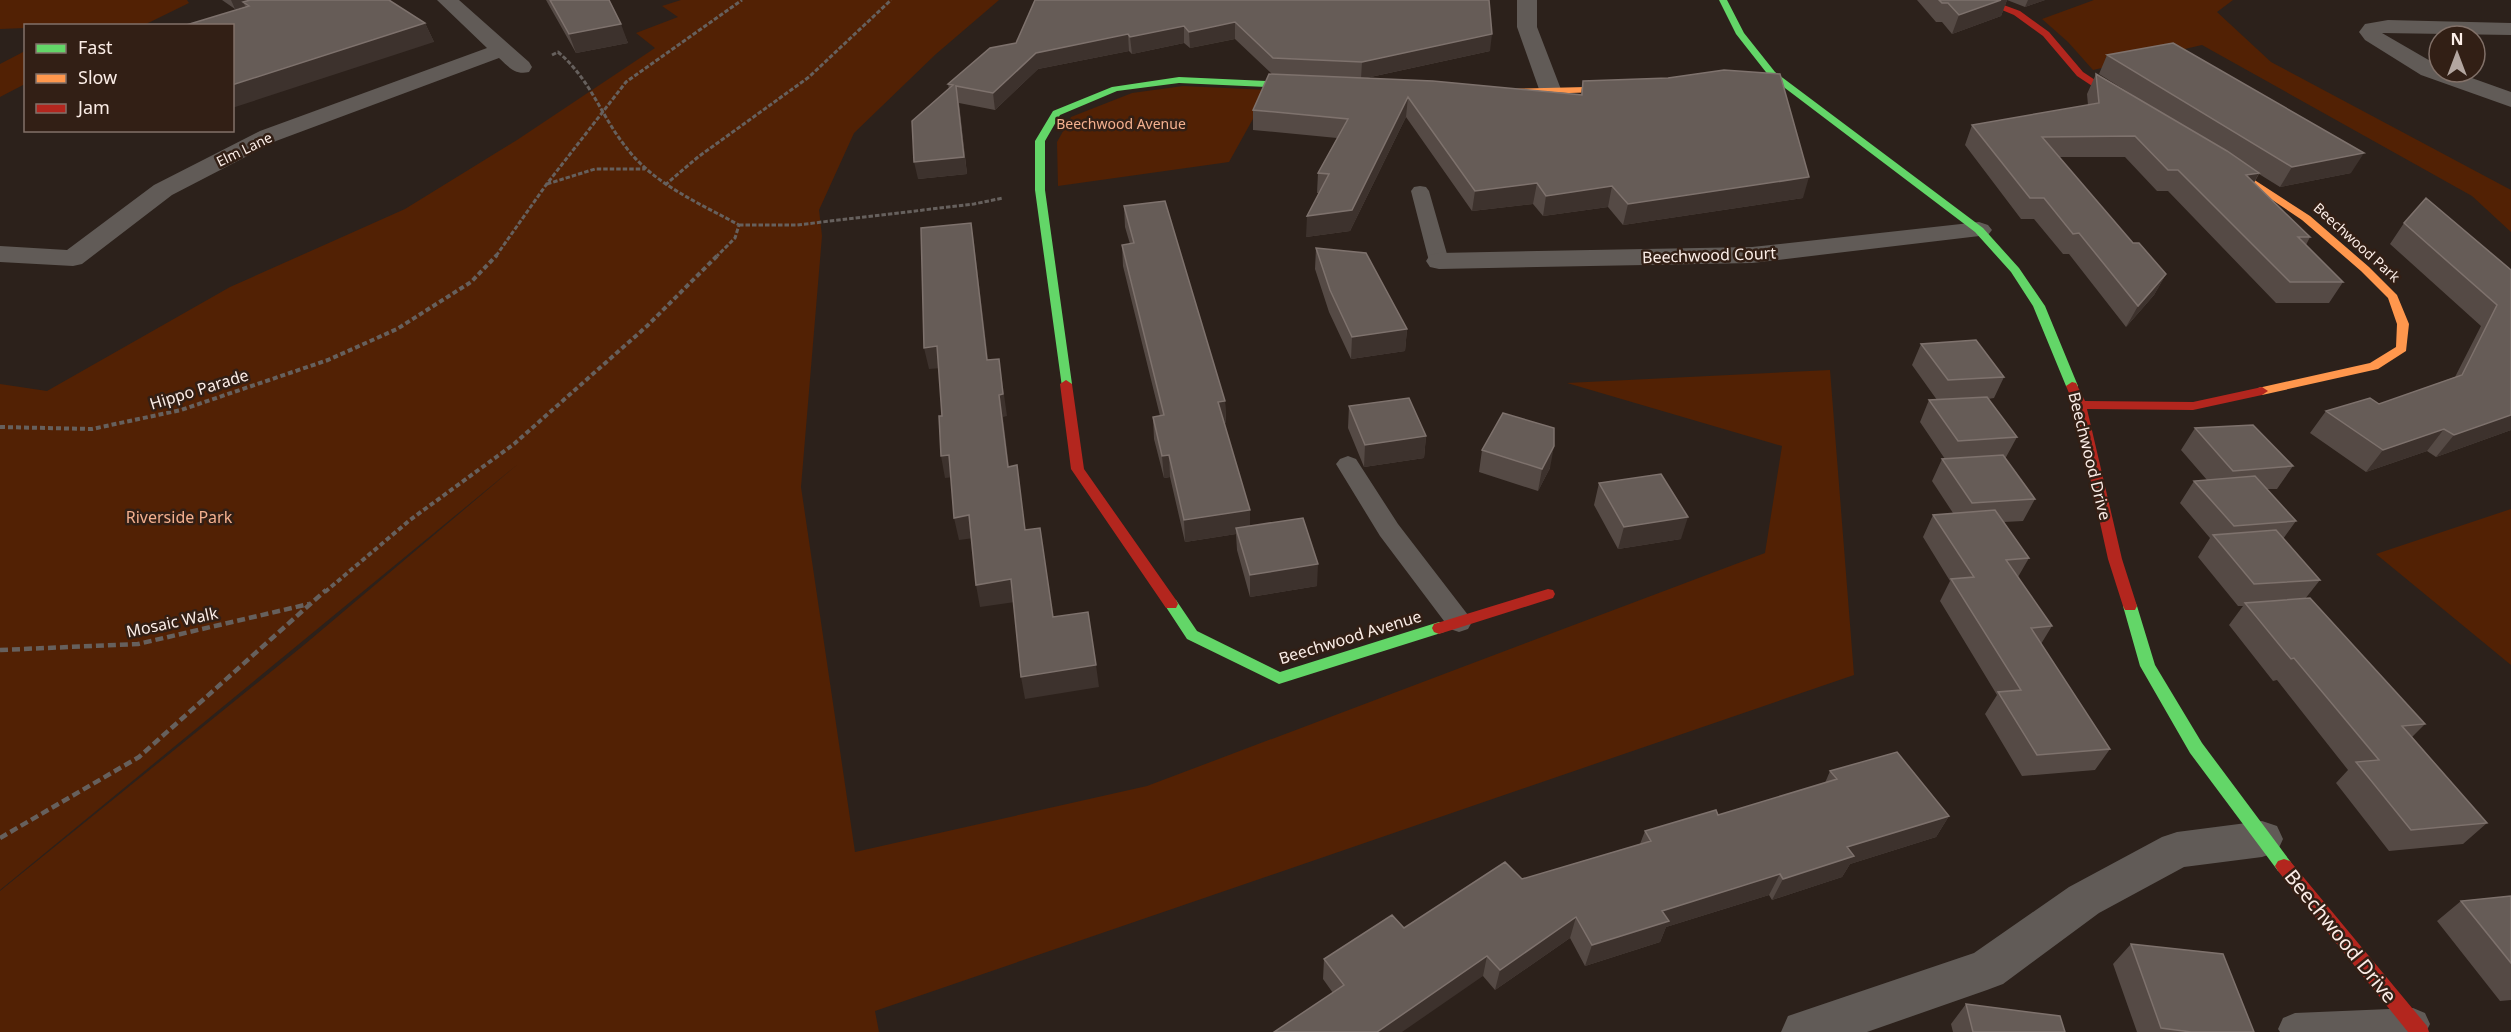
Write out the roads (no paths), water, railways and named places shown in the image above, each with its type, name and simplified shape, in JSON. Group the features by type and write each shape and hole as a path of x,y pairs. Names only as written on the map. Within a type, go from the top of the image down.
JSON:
{"street":[{"path":"447,0 521,67"},
{"path":"1527,0 1527,27 1551,92"},
{"name":"Beechwood Drive","path":"1723,0 1740,34 1767,75 1979,230 2015,270 2039,306 2080,405 2115,559 2148,666 2196,748 2262,839 2417,1028"},
{"path":"1982,0 2017,13 2046,34 2080,74 2101,90 2141,113"},
{"path":"2511,29 2378,26 2369,32 2429,70 2511,100"},
{"name":"Elm Lane","path":"0,254 73,258 163,190 268,136 501,50"},
{"name":"Beechwood Avenue","path":"1320,87 1179,80 1115,89 1056,113 1040,141 1040,190 1078,469 1192,635 1279,678 1548,594"},
{"path":"1494,91 1551,92 1641,88"},
{"name":"Beechwood Park","path":"2080,405 2193,406 2374,366 2402,348 2403,324 2393,297 2365,268 2306,218 2241,172 2201,148"},
{"name":"Beechwood Court","path":"1438,261 1752,255 1979,230"},
{"path":"1804,1032 1987,969 2084,900 2177,850 2262,839"}],"lane":[{"path":"1420,191 1438,261"},
{"path":"1348,464 1389,530 1459,622"},
{"path":"2295,1029 2417,1028"}],"park label":[{"name":"Riverside Park","path":"179,517"}]}
